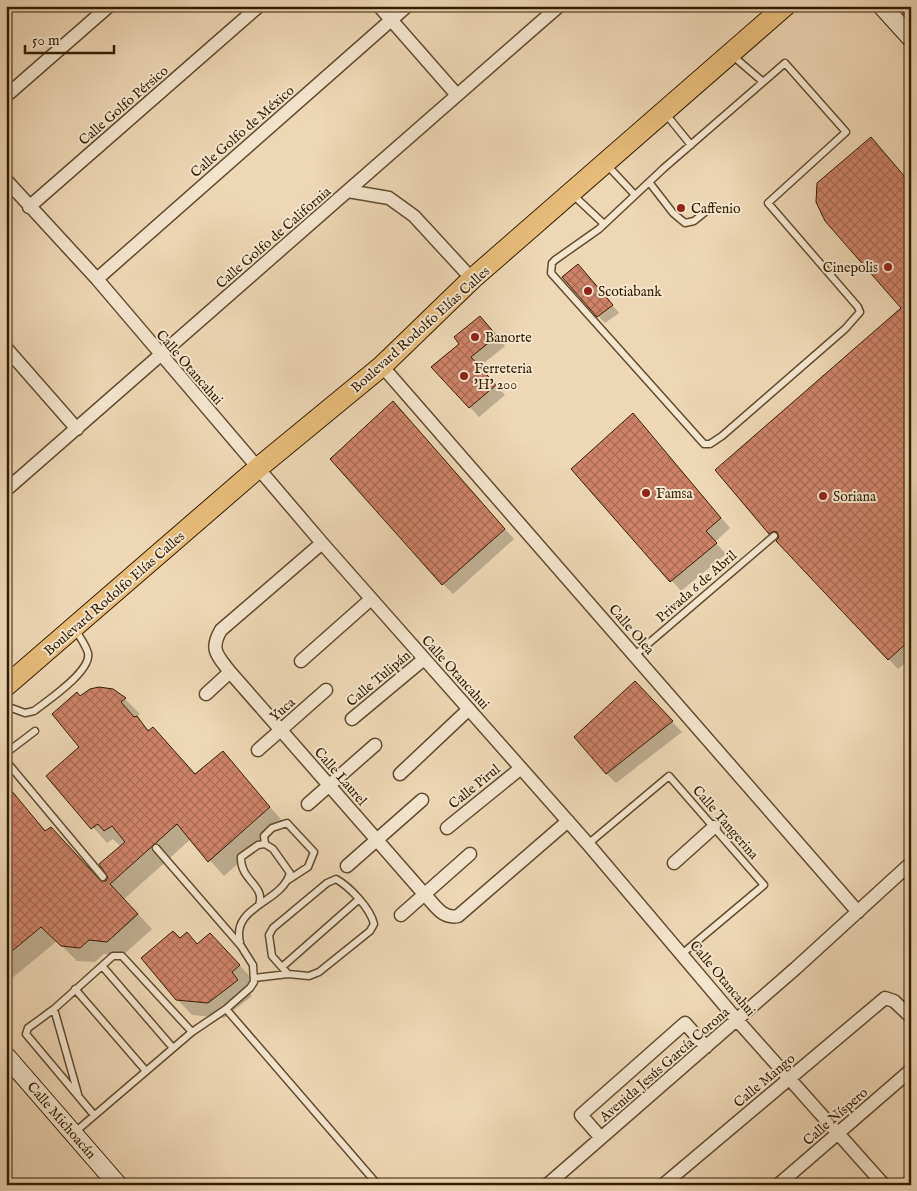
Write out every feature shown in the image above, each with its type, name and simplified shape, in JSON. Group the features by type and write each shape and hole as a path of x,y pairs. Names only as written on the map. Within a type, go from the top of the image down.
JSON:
{"main road":[{"name":"Boulevard Rodolfo Elías Calles","path":"6,686 258,468 382,366 472,279 785,6"},
{"path":"882,6 911,38"},
{"name":"Calle Michoacán","path":"6,1056 118,1185"}],"street":[{"path":"6,96 109,6"},
{"name":"Calle Golfo Pérsico","path":"29,207 259,6"},
{"path":"379,6 457,95"},
{"name":"Calle Golfo de México","path":"97,279 407,6"},
{"name":"Calle Golfo de California","path":"6,490 559,6"},
{"name":"Calle Otancahui","path":"6,180 97,279 160,356 588,844 737,1020 884,1185"},
{"path":"348,191 389,198 414,216 472,279"},
{"path":"8,353 77,429"},
{"name":"Calle Olea","path":"382,366 858,912"},
{"name":"Calle Laurel","path":"322,542 221,630 215,640 216,654 425,895 444,916 451,918 458,916 568,821"},
{"path":"301,661 371,598"},
{"name":"Calle Tulipán","path":"352,719 424,659"},
{"path":"206,694 230,672"},
{"name":"Yuca","path":"258,750 326,690"},
{"path":"400,774 469,709"},
{"path":"308,804 375,746"},
{"name":"Calle Pirul","path":"447,828 520,768"},
{"path":"347,866 422,800"},
{"path":"674,863 714,827"},
{"path":"400,915 470,854"},
{"name":"Avenida Jesús García Corona","path":"547,1185 737,1020 911,864"},
{"name":"Calle Mango","path":"663,1185 885,998 894,1001 911,1018"},
{"path":"601,1138 581,1115 685,1023 706,1047"},
{"name":"Calle Níspero","path":"778,1185 911,1070"}],"lane":[{"path":"731,54 762,81"},
{"path":"786,63 845,132 831,148 768,203 858,307 860,312 846,329 715,441 706,444 702,443 551,273 552,263 604,224 762,81 776,68 786,63"},
{"path":"665,112 691,145"},
{"path":"605,163 635,195"},
{"path":"649,182 673,213 685,223 694,221 704,213"},
{"path":"571,193 604,224"},
{"name":"Privada 6 de Abril","path":"635,655 774,536"},
{"path":"6,706 26,713 34,711 82,671 88,662 88,653 74,628"},
{"path":"6,753 35,730"},
{"path":"6,761 103,877"},
{"name":"Calle Tangerina","path":"588,844 669,776 714,827 764,885 683,954"},
{"path":"241,946 238,933 240,923 259,905 282,888 288,880 308,867 314,852 287,823 272,828 264,836 265,844"},
{"path":"259,905 262,899 260,892 244,874 241,867 241,858 258,845 265,844 273,849 284,862 290,872 288,880"},
{"path":"74,1133 192,1032 226,1009 250,988 254,978 253,965 241,946 156,848"},
{"path":"254,978 288,974 309,976 320,972 370,931 374,924 372,916 343,884 336,880 327,882 273,928 269,934 272,956 288,974"},
{"path":"282,967 358,900"},
{"path":"94,1114 26,1034 28,1028 54,1009 116,954 122,956 192,1032"},
{"path":"102,966 173,1048"},
{"path":"75,989 146,1071"},
{"path":"54,1009 78,1096"},
{"path":"226,1009 378,1185"}],"building":[{"name":"Soriana","path":"871,137 911,184 911,639 888,660 776,541 779,537 777,532 774,531 769,534 715,470 901,308 825,221 816,202 817,183"},
{"name":"Scotiabank","path":"578,264 613,305 597,317 562,277"},
{"name":"Ferreteria 'H' 200","path":"480,316 497,336 471,357 496,385 469,408 431,367 459,344 454,337"},
{"path":"393,401 505,529 442,585 330,459"},
{"name":"Famsa","path":"633,413 721,518 706,531 717,543 670,582 571,469"},
{"path":"635,681 673,721 606,774 574,737"},
{"path":"99,687 113,689 126,698 121,702 134,717 137,716 148,731 153,727 195,774 223,751 270,807 208,862 177,824 110,884 138,914 107,942 89,940 80,948 61,946 41,927 6,956 6,784 45,831 51,827 101,881 106,881 108,877 99,864 125,842 112,826 104,831 98,824 91,829 46,776 79,747 52,714 77,692 80,696 90,689"},
{"path":"173,931 180,938 187,932 197,944 210,933 240,965 232,972 238,980 208,1003 176,1000 141,958"}],"place":[{"name":"Caffenio","path":"681,208"},
{"name":"Cinepolis","path":"888,267"},
{"name":"Scotiabank","path":"588,291"},
{"name":"Banorte","path":"475,337"},
{"name":"Ferreteria 'H' 200","path":"464,376"},
{"name":"Famsa","path":"646,493"},
{"name":"Soriana","path":"823,496"}]}
